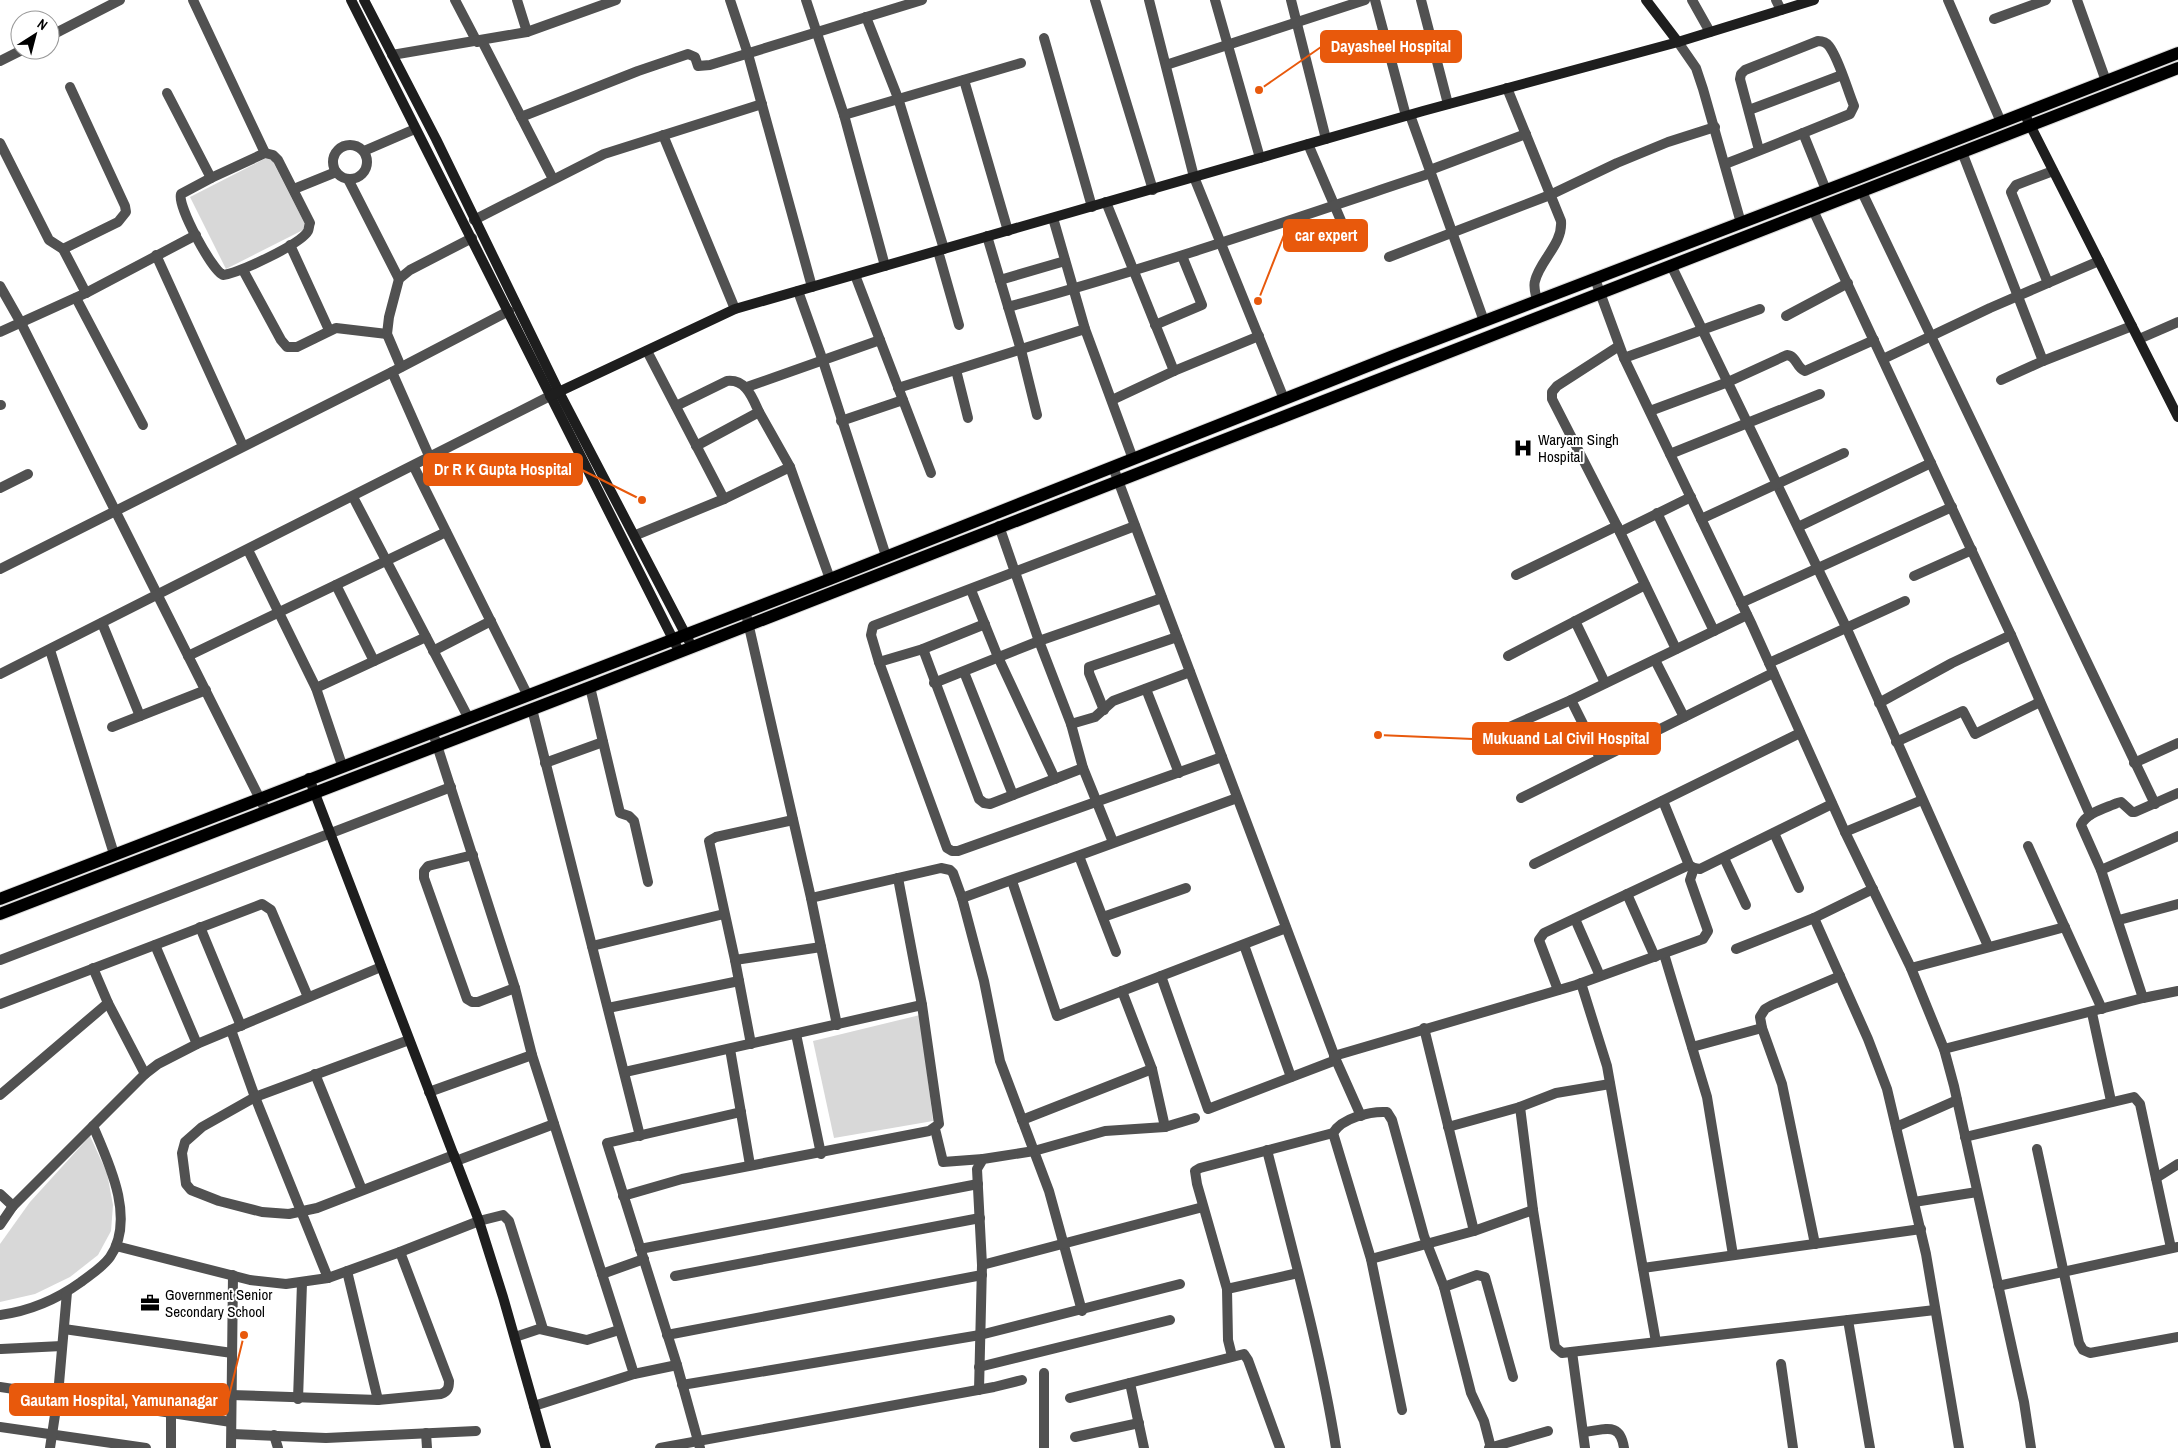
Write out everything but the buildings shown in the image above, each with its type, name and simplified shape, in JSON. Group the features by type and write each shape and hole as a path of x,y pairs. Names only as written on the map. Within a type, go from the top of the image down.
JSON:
{"main road":[{"path":"0,899 2178,53"},
{"path":"0,914 590,687 2178,68"}],"street":[{"path":"60,31 120,0"},
{"path":"193,0 265,154"},
{"path":"351,0 509,311 554,394 636,536 692,646"},
{"path":"364,0 474,220 554,394 679,651"},
{"path":"456,0 553,179"},
{"path":"517,0 527,32"},
{"path":"392,55 527,32 616,0"},
{"path":"730,0 748,54 812,287"},
{"path":"806,0 844,115 885,266"},
{"path":"521,117 638,71 688,54 693,54 698,66 701,67 922,0"},
{"path":"1096,0 1153,190"},
{"path":"1150,0 1194,177 1284,399"},
{"path":"1215,0 1260,158"},
{"path":"1291,0 1326,139"},
{"path":"1166,65 1365,0"},
{"path":"1375,0 1408,116 1484,321"},
{"path":"1421,0 1448,104"},
{"path":"1646,0 1696,68 1715,127 1741,223"},
{"path":"1692,0 1710,32"},
{"path":"1776,0 1781,10"},
{"path":"0,674 554,394 735,309 1448,104 1678,42 1814,0"},
{"path":"1948,0 2002,122"},
{"path":"1994,19 2046,0"},
{"path":"2076,0 2106,81"},
{"path":"866,18 898,98 941,250 959,325"},
{"path":"1044,38 1092,206"},
{"path":"1725,164 1850,114 1854,106 1842,75 1828,45 1824,41 1818,41 1746,70 1741,74 1740,79 1759,150"},
{"path":"844,115 1021,63"},
{"path":"1749,110 1842,75"},
{"path":"964,80 1008,231"},
{"path":"63,249 118,222 126,212 125,206 70,88"},
{"path":"1507,88 1561,221 1562,229 1534,283 1537,301"},
{"path":"167,93 211,178"},
{"path":"474,220 604,154 762,104"},
{"path":"2024,113 2138,339 2175,402 2178,416"},
{"path":"1389,257 1550,195 1617,163 1668,142 1715,127"},
{"path":"364,151 415,129"},
{"path":"1803,133 1826,190"},
{"path":"1008,306 1074,289 1221,244 1430,172 1526,134"},
{"path":"663,136 735,309"},
{"path":"0,143 48,240 63,249 86,293"},
{"path":"348,179 361,176 365,170 367,157 364,151 353,144 340,148 333,159 336,172 348,179 400,279"},
{"path":"1308,144 1351,244"},
{"path":"1962,152 2043,361"},
{"path":"265,154 273,155 278,160 294,189 310,223 309,230 304,236 290,245 243,270 223,275 219,273 196,236 179,199 184,191 211,178 265,154"},
{"path":"2048,283 2011,192 2016,185 2053,170"},
{"path":"294,189 336,172"},
{"path":"1862,192 2155,804"},
{"path":"1106,202 1174,371"},
{"path":"1813,210 2011,634 2090,815"},
{"path":"1053,218 1086,329 1133,459"},
{"path":"0,332 76,298 196,236"},
{"path":"987,236 1021,350 1037,415"},
{"path":"430,458 397,370 387,334 389,317 400,279 410,270 472,238"},
{"path":"290,245 329,330"},
{"path":"156,255 243,446"},
{"path":"1155,325 1202,305 1182,256"},
{"path":"1000,280 1065,260"},
{"path":"1883,359 2018,296 2099,261"},
{"path":"1671,266 1846,627 1988,946"},
{"path":"243,270 281,340 288,347 297,347 329,330 343,328 387,334"},
{"path":"855,275 930,473"},
{"path":"1595,278 1624,358 1747,614 1832,804 1911,968 1944,1049 2024,1402 2031,1448"},
{"path":"1786,316 1848,283"},
{"path":"0,286 21,323 266,811"},
{"path":"798,291 823,361 886,556"},
{"path":"76,298 143,425"},
{"path":"1624,358 1760,309"},
{"path":"0,569 397,370 509,311"},
{"path":"2138,339 2178,322"},
{"path":"2001,380 2043,361 2132,326"},
{"path":"898,388 1086,329"},
{"path":"1112,400 1174,371 1259,336"},
{"path":"746,387 880,340"},
{"path":"1650,411 1728,382 1787,355 1794,358 1799,367 1805,371 1874,340"},
{"path":"1619,346 1557,386 1552,392 1552,399 1619,528 1644,585 1676,649"},
{"path":"648,351 724,499"},
{"path":"956,370 968,418"},
{"path":"676,406 727,381 737,382 746,387 790,467 830,578"},
{"path":"1670,454 1820,394"},
{"path":"841,421 903,400"},
{"path":"696,446 759,412"},
{"path":"1701,519 1844,452"},
{"path":"1798,527 1931,463"},
{"path":"414,466 527,694"},
{"path":"636,536 724,499 790,467"},
{"path":"1113,467 1335,1058 1361,1116"},
{"path":"0,488 28,474"},
{"path":"353,497 468,717"},
{"path":"1516,575 1691,497"},
{"path":"1741,603 1952,507"},
{"path":"1657,513 1714,631"},
{"path":"999,526 1039,641 1071,724 1083,768 1113,842"},
{"path":"1135,526 873,626 871,635 879,662 947,848 952,852 1222,757"},
{"path":"188,656 446,532"},
{"path":"248,550 316,688 342,765"},
{"path":"1914,576 1972,550"},
{"path":"336,585 374,661"},
{"path":"1508,656 1644,585"},
{"path":"971,590 998,657 1055,780"},
{"path":"934,683 1039,641 1162,598"},
{"path":"1521,798 1684,717 1846,627 1905,601"},
{"path":"745,610 811,898 837,1025"},
{"path":"1508,728 1655,660 1747,614"},
{"path":"434,651 491,621"},
{"path":"1575,621 1605,683"},
{"path":"102,623 140,716"},
{"path":"879,662 922,649 985,624"},
{"path":"1879,703 1952,663 2011,634"},
{"path":"316,688 426,637"},
{"path":"1104,710 1089,673 1089,667 1177,637"},
{"path":"922,649 979,799 984,803 990,804 1083,768"},
{"path":"50,650 114,854"},
{"path":"1655,660 1684,717"},
{"path":"964,672 1013,795"},
{"path":"1071,724 1095,717 1112,701 1190,672"},
{"path":"590,687 618,809 620,813 630,816 634,821 648,882"},
{"path":"1146,689 1178,773"},
{"path":"112,727 206,690"},
{"path":"1571,700 1600,758"},
{"path":"1896,742 1963,711 1975,734 2040,702"},
{"path":"532,709 640,1136"},
{"path":"431,731 438,745 515,988 532,1055 634,1374"},
{"path":"1534,864 1800,733"},
{"path":"546,763 603,742"},
{"path":"2134,763 2178,742"},
{"path":"308,778 479,1221 515,1337 546,1448"},
{"path":"0,960 329,832 451,787"},
{"path":"2143,998 2119,920 2101,870 2081,825 2084,819 2090,815 2121,802 2132,812 2178,793"},
{"path":"962,898 1238,798"},
{"path":"1845,832 1922,800"},
{"path":"1161,976 1208,1109 1335,1058 1424,1028 1581,983 1659,956 1702,939 1708,931 1690,880 1692,866 1663,801"},
{"path":"1558,990 1539,940 1544,933 1692,866 1700,869 1832,804"},
{"path":"751,1044 709,842 716,837 793,820"},
{"path":"1774,833 1799,888"},
{"path":"2101,870 2178,836"},
{"path":"2028,846 2065,927 2097,1011 2112,1101"},
{"path":"473,855 428,866 424,871 424,878 467,1000 478,1002 515,988"},
{"path":"1079,856 1116,952"},
{"path":"1724,858 1746,905"},
{"path":"811,898 946,868 953,873 962,898 984,981 1000,1061 1049,1191 1082,1311"},
{"path":"898,878 922,1005 940,1120 935,1129 943,1162 983,1159 1034,1151 1105,1131 1165,1127 1195,1118"},
{"path":"1012,881 1057,1016 1286,928"},
{"path":"1103,917 1186,888"},
{"path":"1736,949 1814,918 1873,889"},
{"path":"1627,894 1659,956 1692,1047 1707,1097 1733,1256"},
{"path":"2119,920 2178,904"},
{"path":"0,1004 257,905 267,906 271,910 308,997"},
{"path":"592,946 724,914"},
{"path":"1814,918 1868,1039 1884,1080 1920,1229 1959,1448"},
{"path":"1575,919 1600,976"},
{"path":"200,927 236,1028 255,1097 328,1278"},
{"path":"1911,968 2065,927"},
{"path":"156,944 197,1044"},
{"path":"1244,945 1291,1077"},
{"path":"735,960 821,947"},
{"path":"93,968 108,1003 145,1074"},
{"path":"0,1225 13,1206 145,1074 158,1064 197,1044 382,968"},
{"path":"1816,1244 1782,1084 1762,1028 1760,1017 1765,1009 1840,976"},
{"path":"608,1008 738,981"},
{"path":"1581,983 1607,1066 1656,1342"},
{"path":"1122,991 1152,1069 1165,1127"},
{"path":"1944,1049 2143,998 2178,991"},
{"path":"0,1095 108,1003"},
{"path":"625,1072 922,1005"},
{"path":"1424,1028 1474,1231"},
{"path":"1692,1047 1762,1028"},
{"path":"796,1034 821,1154"},
{"path":"410,1040 255,1097 202,1127 185,1142 182,1153 186,1184 191,1190 200,1194 262,1212 289,1214 300,1212 554,1124"},
{"path":"730,1049 750,1165"},
{"path":"429,1092 532,1055"},
{"path":"1022,1120 1152,1069"},
{"path":"315,1074 362,1190"},
{"path":"1448,1127 1520,1106 1556,1093 1610,1084"},
{"path":"1965,1137 2134,1097 2140,1104 2156,1178 2174,1247 1998,1286"},
{"path":"1896,1127 1957,1100"},
{"path":"1520,1106 1533,1210 1555,1347 1562,1353 1935,1310"},
{"path":"699,1444 677,1365 607,1143 741,1112"},
{"path":"1232,1356 1228,1340 1227,1290 1195,1171 1200,1168 1333,1133 1343,1122 1361,1116 1387,1112 1390,1115 1428,1243 1444,1287 1471,1392 1484,1421 1490,1448 1548,1431"},
{"path":"0,1315 21,1312 49,1302 67,1292 109,1259 116,1246 120,1228 117,1183 93,1126"},
{"path":"624,1196 682,1179 750,1165 821,1154 935,1129"},
{"path":"1333,1133 1372,1258 1402,1410"},
{"path":"2037,1149 2063,1273 2079,1342 2083,1350 2090,1352 2178,1337"},
{"path":"1267,1150 1298,1272 1331,1417 1336,1448"},
{"path":"979,1390 982,1270 977,1169 983,1159"},
{"path":"2156,1178 2178,1164"},
{"path":"640,1249 978,1184"},
{"path":"1914,1202 1977,1192"},
{"path":"0,1194 13,1206"},
{"path":"667,1335 982,1270 1063,1243 1203,1206"},
{"path":"1372,1258 1474,1231 1533,1210"},
{"path":"116,1246 269,1283 302,1283 328,1278 479,1221 503,1215 509,1221 543,1329"},
{"path":"675,1276 980,1218"},
{"path":"1643,1268 1920,1229"},
{"path":"231,1395 298,1399 378,1400 441,1394 449,1388 449,1381 400,1252"},
{"path":"602,1274 644,1259"},
{"path":"346,1271 378,1400"},
{"path":"1227,1290 1298,1272"},
{"path":"231,1448 233,1275"},
{"path":"1444,1287 1476,1275 1485,1277 1513,1377"},
{"path":"298,1399 302,1283"},
{"path":"682,1385 980,1335 1082,1311 1180,1284"},
{"path":"50,1448 58,1395 67,1292"},
{"path":"979,1367 1170,1320"},
{"path":"1848,1320 1870,1448"},
{"path":"64,1329 232,1353"},
{"path":"515,1337 543,1329 587,1340 619,1330"},
{"path":"1,1349 62,1346"},
{"path":"1572,1352 1585,1448"},
{"path":"1070,1398 1241,1354 1247,1358 1280,1448"},
{"path":"1781,1364 1792,1448"},
{"path":"534,1406 634,1374 677,1365"},
{"path":"1044,1373 1044,1448"},
{"path":"660,1448 699,1444 1022,1380"},
{"path":"1130,1383 1144,1448"},
{"path":"0,1387 231,1422"},
{"path":"171,1412 171,1448"},
{"path":"1075,1438 1139,1423"},
{"path":"0,1428 146,1448"},
{"path":"1584,1432 1618,1430 1621,1433 1624,1448"},
{"path":"232,1434 274,1434 327,1443 426,1433 476,1431"},
{"path":"426,1433 427,1448"},
{"path":"274,1434 278,1448"}],"shaded area":[{"path":"270,156 307,228 226,269 190,197"},
{"path":"920,1015 933,1121 834,1138 813,1041"},
{"path":"90,1136 107,1173 113,1205 111,1231 98,1255 70,1277 35,1294 0,1302 0,1244 30,1202"}],"place":[{"name":"Dayasheel Hospital","path":"1259,90"},
{"name":"car expert","path":"1258,301"},
{"name":"Waryam Singh Hospital","path":"1523,448"},
{"name":"Dr R K Gupta Hospital","path":"642,500"},
{"name":"Mukuand Lal Civil Hospital","path":"1378,735"},
{"name":"Government Senior Secondary School","path":"150,1303"},
{"name":"Gautam Hospital, Yamunanagar","path":"244,1335"}]}
